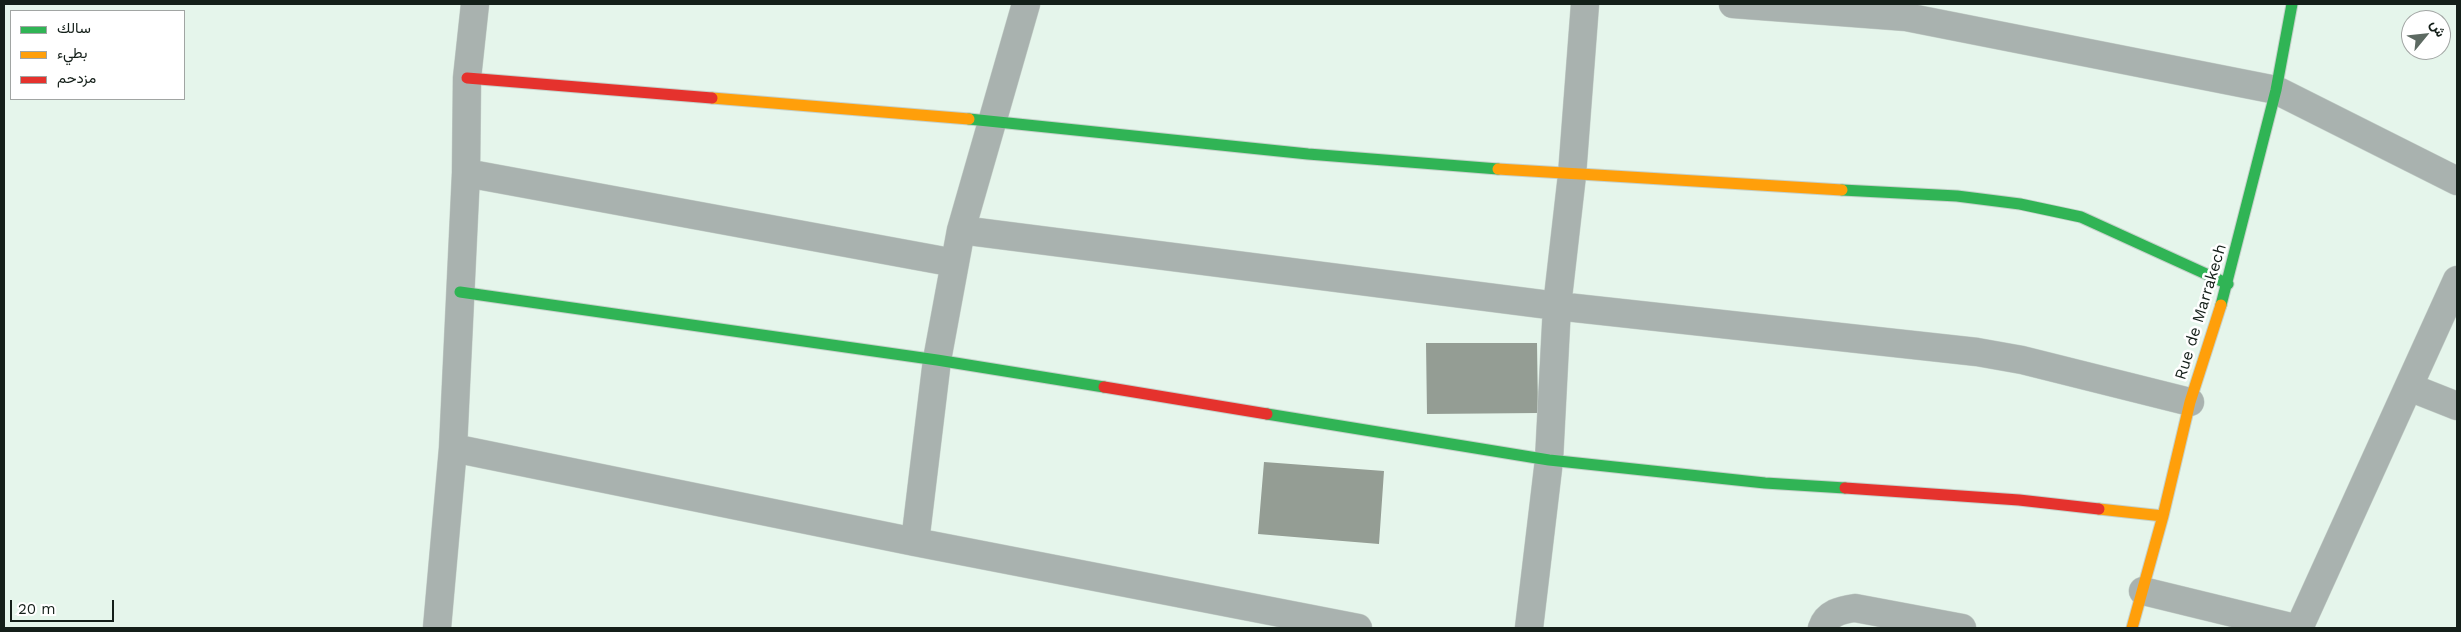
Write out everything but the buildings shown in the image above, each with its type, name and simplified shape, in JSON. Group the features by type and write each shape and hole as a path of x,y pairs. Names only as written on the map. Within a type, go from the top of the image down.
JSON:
{"street":[{"path":"436,628 453,448 466,172 467,78 475,4"},
{"path":"915,542 937,360 961,230 1026,4"},
{"path":"1529,628 1549,460 1557,306 1572,175 1585,4"},
{"path":"1747,4 1907,10 2276,90 2457,181"},
{"name":"Rue de Marrakech","path":"2132,628 2163,516 2190,402 2228,284 2276,90 2292,4"},
{"path":"467,78 992,121 1308,154 1572,175 1957,196 2020,204 2081,217 2228,284"},
{"path":"466,172 955,263"},
{"path":"961,230 1557,306 1977,352 2022,360 2190,402"},
{"path":"2299,628 2457,280"},
{"path":"460,292 937,360 1549,460 1765,483 2019,500 2163,516"},
{"path":"2408,387 2457,406"},
{"path":"453,448 915,542 1358,628"},
{"path":"2143,590 2295,628"},
{"path":"1822,628 1832,614 1841,610 1855,608 1962,628"}],"traffic: fast":[{"path":"2221,305 2276,90 2292,4"},
{"path":"969,119 1308,154 1498,169"},
{"path":"1842,190 1957,196 2020,204 2081,217 2228,284"},
{"path":"460,292 937,360 1104,387"},
{"path":"1267,414 1549,460 1765,483 1845,488"}],"traffic: slow":[{"path":"712,98 969,119"},
{"path":"1498,169 1842,190"},
{"path":"2132,628 2163,516 2190,402 2221,305"},
{"path":"2099,509 2163,516"}],"traffic: jam":[{"path":"467,78 712,98"},
{"path":"1104,387 1267,414"},
{"path":"1845,488 2019,500 2099,509"}]}
